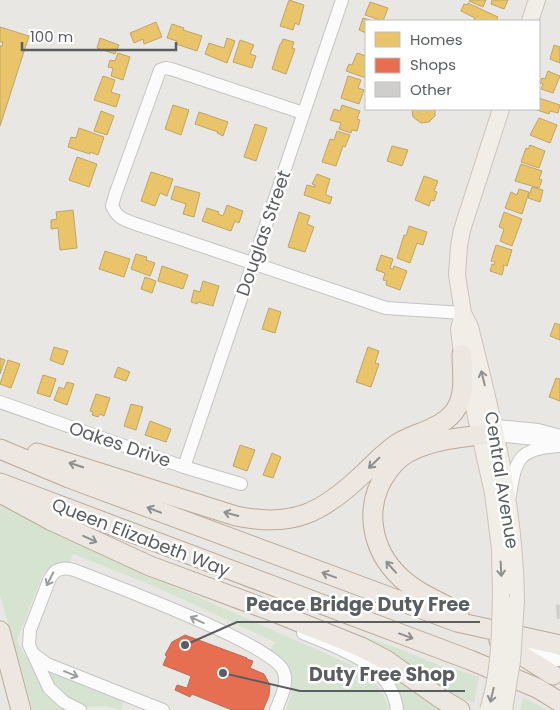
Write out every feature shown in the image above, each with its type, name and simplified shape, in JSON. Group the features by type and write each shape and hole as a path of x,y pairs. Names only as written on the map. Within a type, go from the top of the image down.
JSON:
{"highway":[{"path":"0,441 228,514 269,520 298,517 322,507 345,491 388,450 414,435 439,424 452,414 462,396 462,354"},
{"path":"414,435 446,428 488,430"},
{"path":"488,430 442,440 409,452 393,465 381,482 372,516 373,528 379,549 384,559 401,578 423,593 499,636 557,660"},
{"name":"Queen Elizabeth Way","path":"0,449 70,478 499,636 557,660"},
{"name":"Queen Elizabeth Way","path":"0,483 452,653 536,688 560,702"},
{"path":"0,493 50,520 150,566 269,610 361,647 386,660 460,710"},
{"path":"0,631 21,710"}],"main road":[{"path":"530,20 537,0"},
{"name":"Central Avenue","path":"488,710 497,662 501,594 497,521 488,430 470,327 463,313 457,275 459,246 469,204 501,110"},
{"name":"Central Avenue","path":"463,313 459,329 462,354 509,500 514,550 516,601 512,661 504,710"}],"street":[{"name":"Douglas Street","path":"184,467 342,0"},
{"path":"303,114 171,69 160,70 112,206 120,218 386,308 463,313"},
{"name":"Oakes Drive","path":"0,402 184,467 240,484"},
{"path":"488,430 538,430 560,436"},
{"path":"488,430 560,442"},
{"path":"509,500 514,472 522,458 528,452 538,448 560,446"},
{"path":"150,566 357,658 373,668 385,680 393,693 397,710"},
{"path":"80,710 64,702 53,693 30,649 29,635 52,573 58,569 70,569 173,609 257,648 273,658 281,667 285,678 284,689 276,710"},
{"path":"499,636 560,635"},
{"path":"30,649 39,659 47,664 163,710"}],"green space":[{"path":"0,503 77,543 358,668 378,686 385,697 389,710 286,710 292,692 292,676 285,662 270,650 275,642 156,587 73,554 70,562 57,564 44,572 17,640 24,654 68,710 33,710 0,595"},
{"path":"362,636 448,669 449,667 479,677 474,703 451,695 360,639"},
{"path":"381,665 448,710 402,710"},
{"path":"47,671 124,701 121,710 106,706 86,707 77,705 61,696"},
{"path":"523,697 547,710 520,710"}],"building: Homes":[{"path":"289,0 304,5 299,25 295,23 293,30 280,26"},
{"path":"470,0 486,0 483,7"},
{"path":"492,0 508,0 504,9 491,4"},
{"path":"370,2 388,8 383,20 365,15"},
{"path":"468,3 498,17 496,20 474,20 475,18 461,11 464,4 467,5"},
{"path":"363,18 370,20 365,20 365,33 359,30"},
{"path":"156,22 162,37 144,44 143,39 134,43 130,33"},
{"path":"172,24 202,36 197,51 176,44 177,41 167,38"},
{"path":"0,27 29,36 0,126 0,46 2,46 3,42 0,42"},
{"path":"100,38 119,45 115,54 97,48"},
{"path":"227,38 235,41 227,63 205,54 209,43 224,48"},
{"path":"283,39 294,42 292,48 295,49 286,74 272,69"},
{"path":"240,40 254,45 250,54 256,56 252,68 233,62"},
{"path":"554,45 560,47 560,63 550,59"},
{"path":"118,53 130,57 123,80 111,76 113,68 108,67 110,60 115,61"},
{"path":"357,53 365,56 365,78 346,71 349,64 352,65"},
{"path":"548,71 560,76 553,93 541,89 543,84 540,83 542,78 545,79"},
{"path":"103,76 115,80 111,92 120,95 116,107 94,100"},
{"path":"348,76 361,80 358,88 364,90 359,104 341,98"},
{"path":"540,98 560,105 558,113 550,111 549,114 537,110 540,110"},
{"path":"173,105 189,110 181,135 165,129"},
{"path":"342,105 360,111 357,119 360,120 357,131 352,130 351,133 339,129 341,123 330,120 334,109 340,111"},
{"path":"412,110 435,110 435,116 429,122 421,123 413,117"},
{"path":"101,111 114,116 107,135 94,131"},
{"path":"199,112 228,122 223,136 218,132 195,124"},
{"path":"539,118 557,125 550,143 530,135"},
{"path":"255,124 267,128 256,161 244,157"},
{"path":"79,128 104,137 98,155 68,147 71,137 76,138"},
{"path":"337,131 350,135 345,147 343,146 336,166 322,162 330,139 334,140"},
{"path":"530,145 545,151 539,168 521,162 526,148 528,149"},
{"path":"392,146 408,150 402,166 387,161"},
{"path":"77,157 97,164 89,187 69,180"},
{"path":"521,164 542,171 539,179 542,180 539,188 515,181"},
{"path":"151,172 173,179 167,196 160,193 155,206 141,201"},
{"path":"317,174 330,179 326,195 332,197 330,204 304,195 307,185 315,187 312,184"},
{"path":"424,176 438,181 434,191 437,192 434,201 431,200 429,206 415,200"},
{"path":"175,186 200,193 194,217 183,214 186,204 171,199"},
{"path":"532,187 543,190 540,202 528,198"},
{"path":"519,189 529,192 522,214 505,208 511,192 517,195"},
{"path":"227,205 243,211 239,223 235,221 231,231 202,221 207,208 219,212 218,214 223,216"},
{"path":"73,210 77,248 60,250 58,228 51,229 51,220 57,219 56,212"},
{"path":"299,212 310,216 307,224 314,227 305,252 288,247"},
{"path":"504,212 522,219 512,246 500,241 504,229 499,227"},
{"path":"409,226 427,232 423,245 417,243 410,263 397,258 404,235 406,236"},
{"path":"496,245 512,250 507,266 503,265 502,275 490,271 492,264 494,265 495,262 491,261"},
{"path":"105,251 130,259 124,277 99,269"},
{"path":"136,254 147,257 146,260 155,263 150,276 131,269"},
{"path":"381,255 393,259 390,268 393,269 394,266 407,271 400,290 386,285 387,281 383,280 385,273 376,270"},
{"path":"162,266 188,275 183,289 158,281"},
{"path":"145,277 156,281 152,293 141,289"},
{"path":"203,281 219,286 213,306 191,302 194,290 200,292"},
{"path":"269,308 281,312 275,333 262,329"},
{"path":"555,323 560,325 560,340 550,336"},
{"path":"54,347 68,351 63,365 50,360"},
{"path":"368,347 379,351 375,363 379,364 371,387 356,382"},
{"path":"0,358 5,360 0,374"},
{"path":"8,360 20,364 11,388 0,384"},
{"path":"118,367 130,372 126,381 114,377"},
{"path":"43,375 56,379 50,397 37,393"},
{"path":"556,378 560,379 560,401 549,397"},
{"path":"67,382 74,384 67,405 54,400 59,387 64,389"},
{"path":"96,394 110,398 104,416 100,414 98,417 92,415 93,412 90,411"},
{"path":"131,404 143,407 136,430 124,426"},
{"path":"150,421 171,429 166,442 145,435"},
{"path":"240,445 255,450 247,471 233,466"},
{"path":"272,453 281,457 273,478 263,475"}],"building: Shops":[{"path":"185,635 253,661 250,668 264,674 270,685 269,696 263,710 232,710 192,694 190,697 175,690 177,685 187,688 191,676 163,665 167,656 165,655 172,642"}],"building: Other":[{"path":"556,605 560,605 560,618 557,619"}],"place":[{"name":"Peace Bridge Duty Free","path":"185,645"},
{"name":"Duty Free Shop","path":"223,673"}]}
